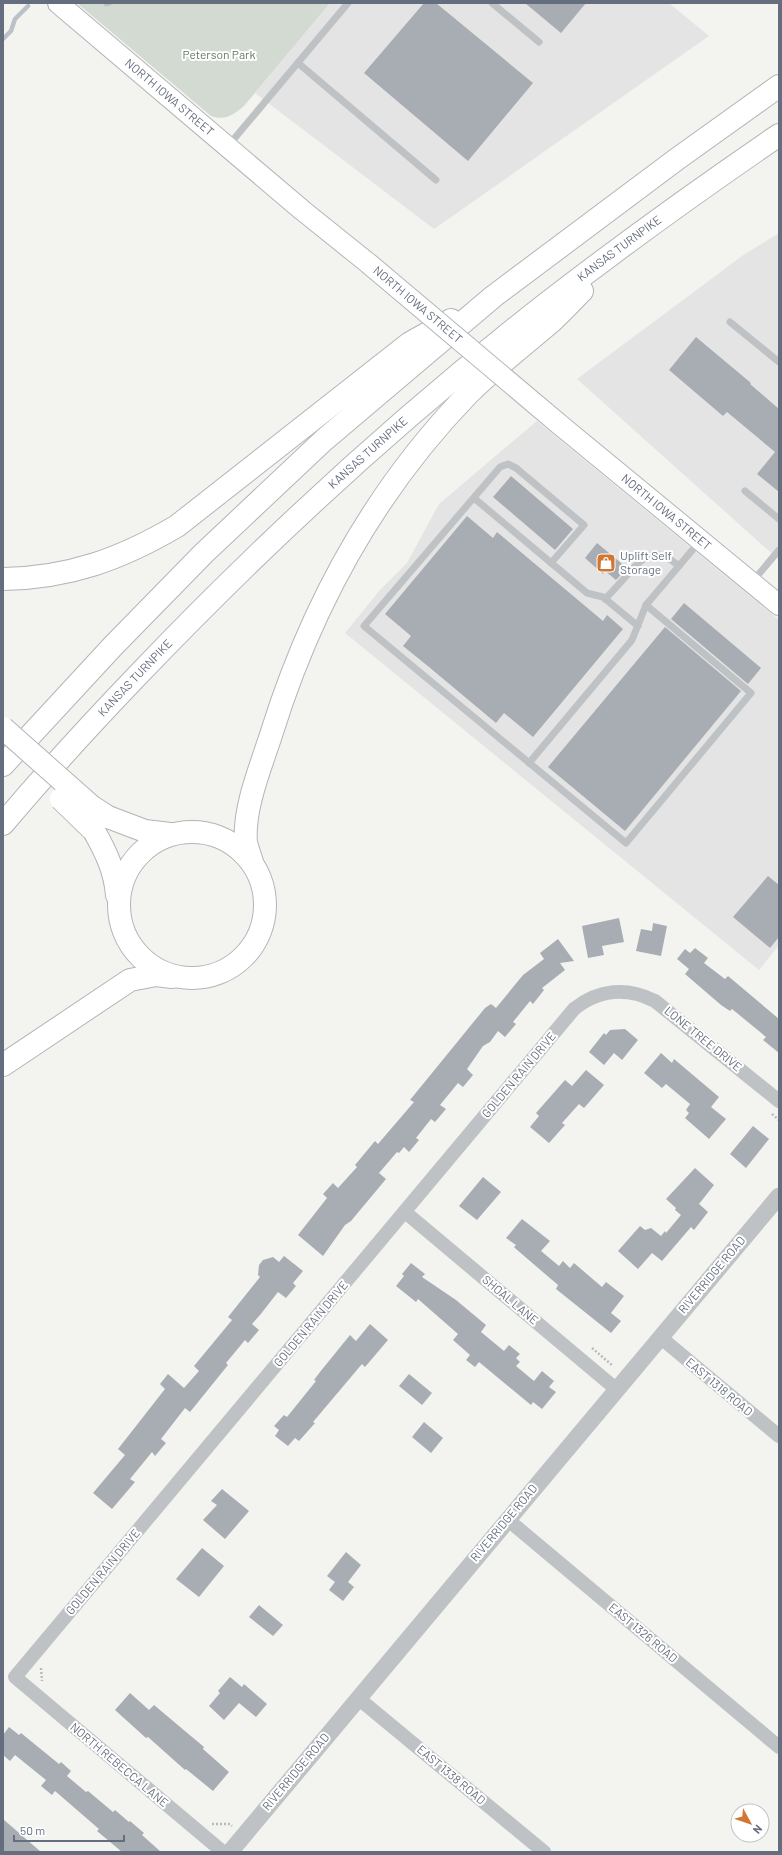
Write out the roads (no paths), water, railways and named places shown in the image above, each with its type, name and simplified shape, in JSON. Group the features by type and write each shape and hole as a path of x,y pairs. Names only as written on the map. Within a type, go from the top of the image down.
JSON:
{"highway":[{"path":"3,765 113,646 231,527 324,440 494,296 677,158 779,86"},
{"name":"KANSAS TURNPIKE","path":"3,824 80,737 170,641 234,577 322,494 412,414 495,345 638,234 779,135"},
{"path":"3,1065 130,980 156,975 181,978 203,978 223,972 241,960 255,943 263,923 266,902 262,881 252,862 246,843 246,827 250,807 290,676 321,604 341,564 399,475 447,416 469,393 551,322 638,234"},
{"path":"3,579 30,578 67,573 98,564 149,543 177,526 410,343 494,296"},
{"path":"3,728 91,806 101,824 111,866 116,880 122,930 135,953 156,970 181,978"},
{"path":"3,748 82,818 101,824 145,832 170,834 192,831 215,835 236,845 252,862"},
{"path":"118,904 122,881 132,861 149,845 170,834"}],"main road":[{"name":"NORTH IOWA STREET","path":"58,3 559,424 779,605"}],"street":[{"name":"LONE TREE DRIVE","path":"620,992 641,994 661,1004 779,1101"},
{"name":"GOLDEN RAIN DRIVE","path":"16,1677 574,1009 599,995 620,992"},
{"name":"RIVERRIDGE ROAD","path":"230,1852 660,1336 779,1196"},
{"name":"SHOAL LANE","path":"405,1212 616,1389"},
{"name":"EAST 1318 ROAD","path":"660,1336 779,1436"},
{"name":"EAST 1326 ROAD","path":"507,1519 779,1747"},
{"name":"NORTH REBECCA LANE","path":"16,1677 223,1852"},
{"name":"EAST 1338 ROAD","path":"358,1698 544,1852"}],"lane":[{"path":"228,146 348,3"},
{"path":"492,3 539,42"},
{"path":"298,63 436,180"},
{"path":"730,322 779,362"},
{"path":"551,563 584,525 516,468 508,464 500,467 364,626 626,842 751,693 646,605"},
{"path":"745,491 779,519"},
{"path":"474,498 587,593 603,597 638,626"},
{"path":"529,763 632,640 646,605 700,541"},
{"path":"752,583 779,550"},
{"path":"606,600 639,561 647,555 662,555 679,566"}],"waterway":[{"path":"106,4 110,3"},
{"path":"3,39 11,31 15,19 28,6"}],"place":[{"name":"Uplift Self Storage","path":"606,563"}],"park label":[{"name":"Peterson Park","path":"219,55"}]}
